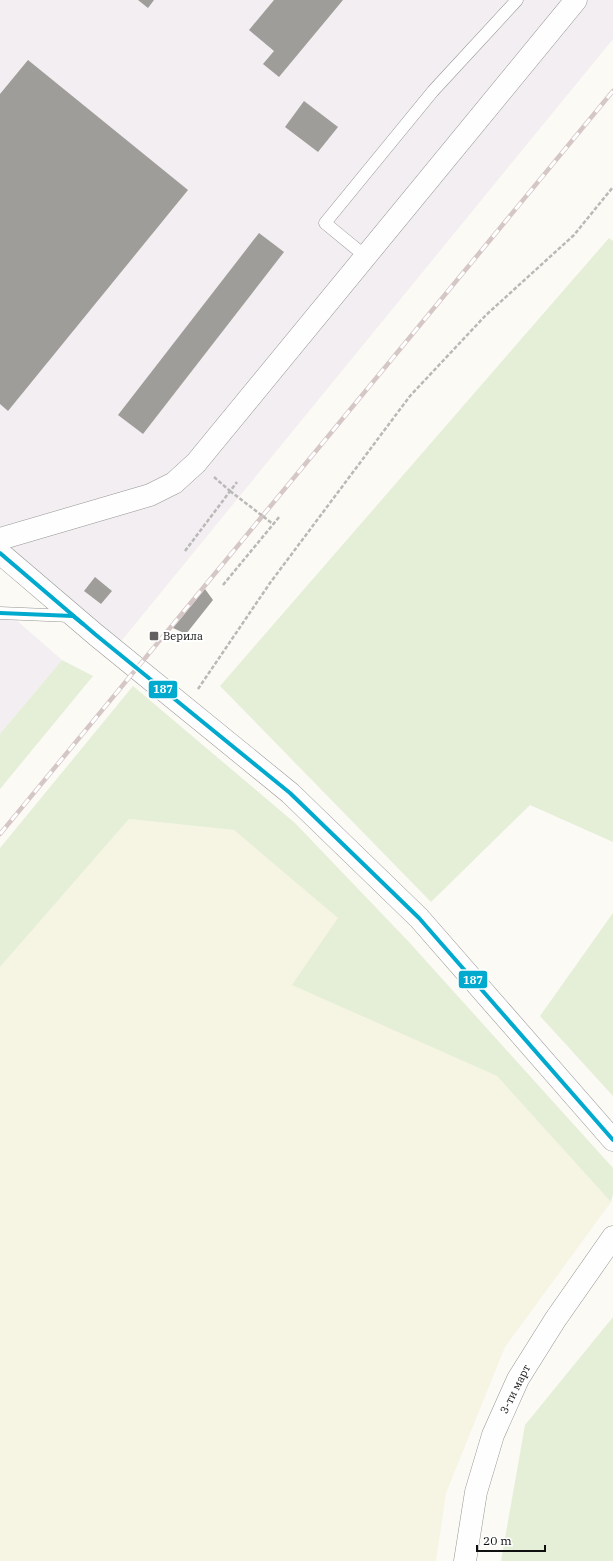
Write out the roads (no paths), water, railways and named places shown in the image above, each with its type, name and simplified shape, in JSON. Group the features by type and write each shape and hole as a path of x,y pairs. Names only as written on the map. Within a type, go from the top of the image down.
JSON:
{"street":[{"path":"0,539 150,495 174,483 196,463 364,256 576,0"},
{"path":"0,553 73,616 290,793 419,918 613,1140"},
{"name":"3-ти март","path":"465,1561 476,1492 493,1435 518,1379 555,1320 613,1237"}],"lane":[{"path":"364,256 325,223 433,91 517,0"},
{"path":"0,613 73,616"}],"railway":[{"path":"0,834 613,91"}],"place":[{"name":"Верила","path":"154,636"}]}
